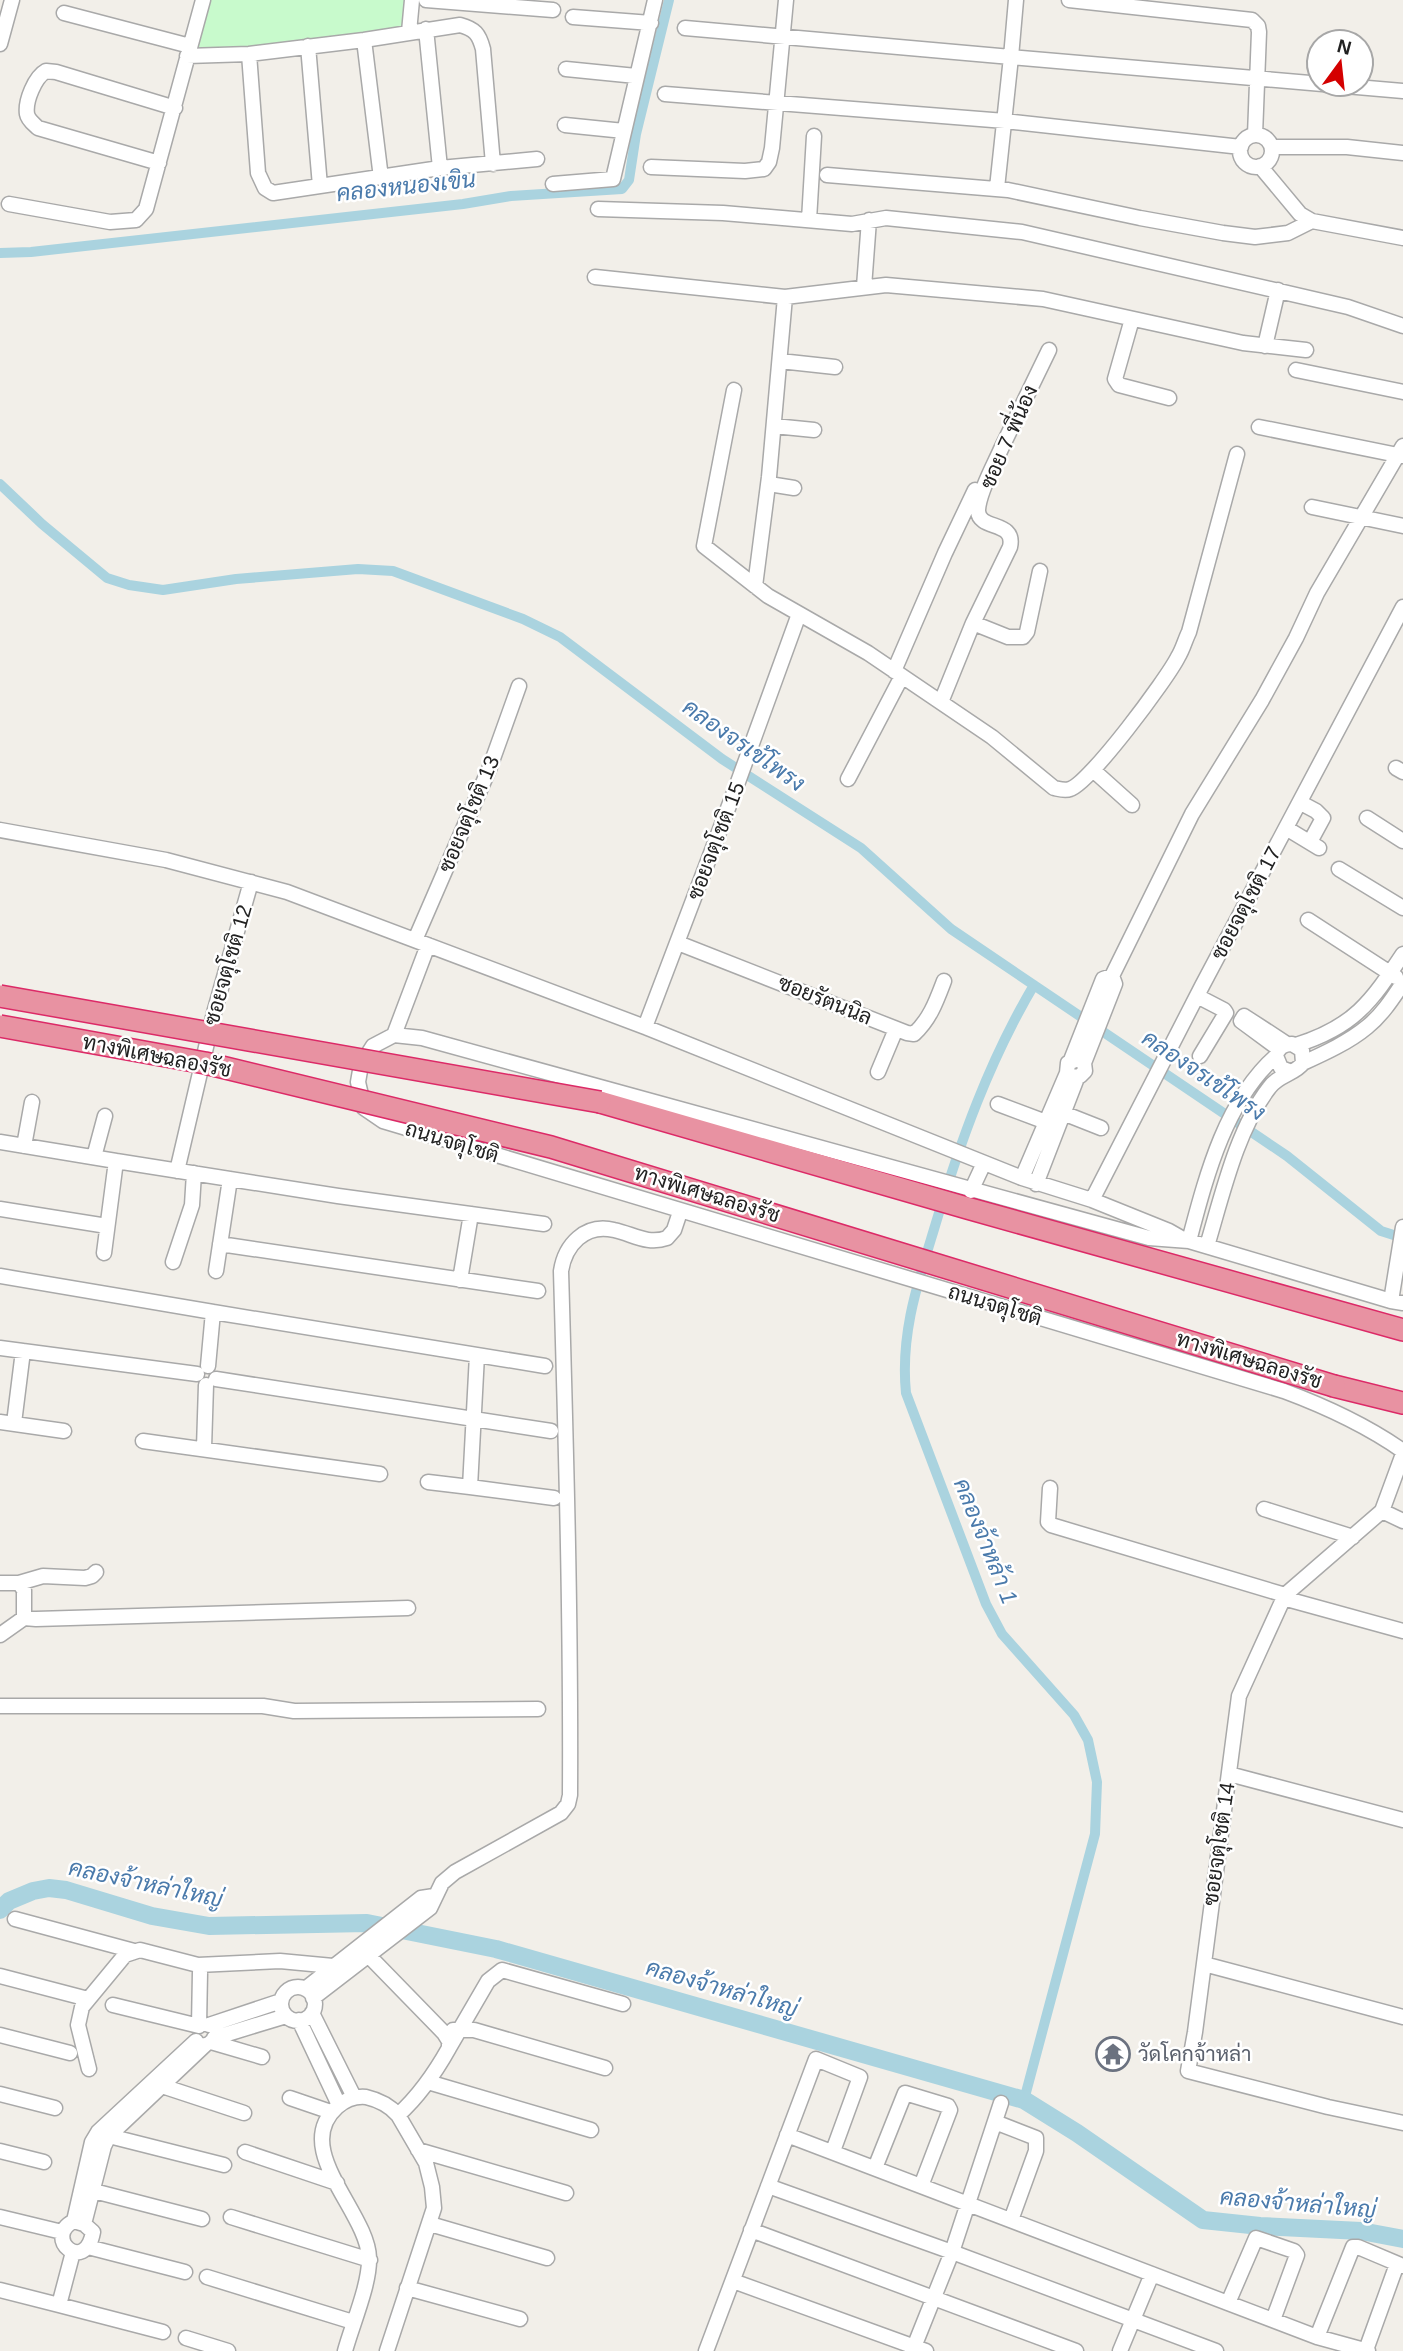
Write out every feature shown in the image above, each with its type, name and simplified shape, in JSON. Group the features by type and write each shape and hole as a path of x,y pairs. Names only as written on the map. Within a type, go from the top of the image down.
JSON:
{"highway":[{"name":"ทางพิเศษฉลองรัช","path":"0,996 567,1094 820,1165 965,1195 1403,1330"},
{"name":"ทางพิเศษฉลองรัช","path":"0,1026 205,1063 551,1147 1334,1386 1403,1404"},
{"path":"1356,1317 1403,1319"}],"street":[{"path":"0,44 12,0"},
{"path":"9,204 110,222 136,220 146,209 203,0"},
{"path":"409,32 412,0"},
{"path":"426,0 553,10"},
{"path":"553,184 613,179 655,0"},
{"path":"651,167 746,171 765,169 772,148 786,0"},
{"path":"997,188 1016,0"},
{"path":"1069,0 1252,20 1258,26 1259,32 1255,135"},
{"path":"64,13 189,51 250,54 460,25 473,28 480,36 483,49 493,164"},
{"path":"573,17 651,23"},
{"path":"685,28 1403,91"},
{"path":"426,29 440,168"},
{"path":"364,40 381,178"},
{"path":"308,46 320,187"},
{"path":"250,54 260,181 273,193 440,168 537,159"},
{"path":"566,69 636,76"},
{"path":"159,163 38,128 26,113 29,99 37,79 46,71 174,108"},
{"path":"665,94 1005,121 1241,147"},
{"path":"565,125 624,131"},
{"path":"1255,135 1268,139 1272,147 1271,157 1260,166 1255,166 1245,162 1240,152 1241,147 1246,139 1255,135"},
{"path":"809,220 814,136"},
{"path":"1272,147 1347,147 1403,152"},
{"path":"1260,166 1300,214 1312,221 1403,238"},
{"path":"827,175 997,188 1140,218 1255,237 1289,233 1312,221"},
{"path":"598,209 723,213 852,224 886,218 1022,232 1348,307 1403,326"},
{"path":"864,287 869,220"},
{"path":"595,277 785,297 886,285 1042,299 1243,344 1306,351"},
{"path":"1265,346 1278,290"},
{"path":"755,586 769,484 785,297"},
{"path":"1132,319 1115,379 1119,386 1169,398"},
{"name":"ซอย 7 พี่น้อง","path":"941,702 973,623 1012,539 1009,533 982,520 978,507 989,475 1049,350"},
{"path":"780,361 835,367"},
{"path":"1296,370 1403,392"},
{"path":"734,390 704,546 755,586 848,641 992,737 1054,788 1071,789 1093,770 1153,696 1179,657 1189,632 1237,454"},
{"path":"774,426 814,430"},
{"path":"1029,1181 1056,1121 1101,1001 1115,984 1112,976 1192,814 1268,690 1317,593 1401,452 1259,427"},
{"path":"769,484 794,488"},
{"path":"848,779 898,673 945,553 975,490"},
{"path":"1312,507 1403,526"},
{"path":"973,623 1008,637 1023,637 1027,632 1040,571"},
{"name":"ซอยจตุโชติ 17","path":"1091,1200 1403,607"},
{"name":"ซอยจตุโชติ 15","path":"645,1027 799,614"},
{"name":"ซอยจตุโชติ 13","path":"394,1035 421,943 519,687"},
{"path":"1093,770 1132,805"},
{"path":"1286,828 1314,845 1323,818 1301,803"},
{"path":"1367,818 1403,841"},
{"path":"0,830 166,860 286,892 645,1027 932,1143 1029,1181 1091,1200 1186,1240 1397,1302 1397,1258 1403,1227"},
{"path":"1339,869 1403,908"},
{"name":"ซอยจตุโชติ 12","path":"177,1171 214,1013 251,883"},
{"path":"1207,1246 1239,1147 1251,1117 1270,1085 1289,1071 1298,1069 1303,1063 1368,1027 1403,983 1391,972 1308,920"},
{"name":"ซอยรัตนนิล","path":"678,943 907,1034 917,1032 931,1015 944,981"},
{"path":"1186,1240 1236,1107 1263,1068 1285,1048 1326,1034 1350,1018 1373,998 1403,954"},
{"path":"1197,996 1226,1013 1200,1056"},
{"path":"878,1072 896,1029"},
{"path":"394,1035 422,1038 922,1186"},
{"name":"ถนนจตุโชติ","path":"394,1035 373,1046 361,1065 358,1082 364,1108 383,1121 1284,1391 1339,1412 1403,1452"},
{"path":"1285,1048 1302,1050 1303,1063"},
{"path":"1285,1048 1281,1068 1289,1071"},
{"path":"24,1146 32,1102"},
{"path":"998,1104 1056,1121 1101,1128"},
{"path":"94,1157 105,1116"},
{"path":"0,1142 230,1179 544,1224"},
{"path":"978,1160 965,1195 1149,1238 1186,1240"},
{"path":"104,1253 117,1161"},
{"path":"173,1262 192,1205 194,1173"},
{"path":"216,1271 230,1179"},
{"path":"0,1209 107,1227"},
{"path":"305,1991 333,1966 379,1938 428,1900 454,1872 561,1813 568,1804 570,1560 562,1261 570,1244 578,1237 598,1229 613,1229 649,1241 667,1238 674,1230 680,1212"},
{"path":"460,1280 471,1214"},
{"path":"220,1244 538,1291"},
{"path":"0,1276 545,1366"},
{"path":"204,1448 213,1312"},
{"path":"0,1348 207,1376 551,1431"},
{"path":"23,1351 7,1422 64,1431"},
{"path":"470,1487 477,1355"},
{"path":"142,1441 380,1474"},
{"name":"ซอยจตุโชติ 14","path":"1403,1452 1382,1511 1284,1597 1238,1696 1188,2071 1403,2123"},
{"path":"428,1482 554,1498"},
{"path":"1051,1488 1048,1522 1051,1525 1403,1631"},
{"path":"1264,1509 1353,1537"},
{"path":"1382,1511 1403,1521"},
{"path":"0,1583 19,1583 43,1576 85,1578 96,1572"},
{"path":"19,1583 24,1590 24,1618"},
{"path":"0,1635 24,1618 408,1608"},
{"path":"0,1706 263,1706 294,1711 538,1709"},
{"path":"1229,1774 1403,1819"},
{"path":"15,1919 198,1965 290,1961 333,1966"},
{"path":"79,2223 105,2132 206,2036 281,2001 286,1992 305,1991 369,1956 379,1938"},
{"path":"89,2069 78,2025 82,2007 121,1960 134,1951"},
{"path":"369,1956 438,2028 449,2041 449,2048"},
{"path":"206,2036 299,2017 314,2008 290,1961"},
{"path":"1204,1964 1403,2017"},
{"path":"398,2115 414,2101 428,2082 488,1981 502,1970 623,2004"},
{"path":"200,1972 206,2036"},
{"path":"0,1976 88,1999"},
{"path":"281,2001 281,2006 299,2017 354,2097"},
{"path":"113,2005 262,2057"},
{"path":"299,2017 335,2109"},
{"path":"438,2028 474,2030 605,2068"},
{"path":"0,2035 70,2053"},
{"path":"706,2351 816,2059 858,2075 860,2079 832,2151"},
{"path":"158,2082 244,2113"},
{"path":"428,2082 592,2130"},
{"path":"875,2168 905,2093 948,2106 950,2110 921,2186"},
{"path":"0,2094 55,2108"},
{"path":"345,2351 370,2260 365,2238 325,2159 321,2143 324,2127 335,2109 354,2097 376,2099 398,2115 426,2163 432,2187 434,2208 430,2224 387,2351"},
{"path":"290,2098 335,2109"},
{"path":"733,2281 920,2349 1001,2103"},
{"path":"995,2122 1037,2138 1036,2151 1011,2220"},
{"path":"105,2132 224,2165"},
{"path":"787,2134 921,2186 968,2203 1317,2337 1348,2348 1367,2351 1400,2265 1353,2247 1317,2337"},
{"path":"418,2150 566,2193"},
{"path":"0,2151 44,2162"},
{"path":"245,2152 337,2182"},
{"path":"768,2186 1216,2351"},
{"path":"87,2190 202,2219"},
{"path":"0,2217 62,2232"},
{"path":"230,2217 370,2260"},
{"path":"79,2223 93,2232 88,2247 81,2252 73,2252 64,2244 62,2232 65,2227 79,2223"},
{"path":"430,2224 547,2258"},
{"path":"751,2230 1076,2351"},
{"path":"1228,2303 1256,2238 1294,2251 1297,2255 1273,2320"},
{"path":"88,2247 185,2272"},
{"path":"59,2305 73,2252"},
{"path":"1120,2351 1152,2274"},
{"path":"207,2277 354,2322"},
{"path":"407,2288 520,2319"},
{"path":"0,2290 163,2332"},
{"path":"187,2338 228,2351"}],"green space":[{"path":"198,0 410,0 407,32 180,59"}],"waterway":[{"name":"คลองหนองเขิน","path":"0,253 31,252 463,204 511,196 622,189 629,180 636,134 669,0"},
{"name":"คลองจรเข้โพรง","path":"0,484 42,524 107,578 129,585 163,590 236,579 358,569 393,571 523,619 560,637 722,759 861,848 951,929 1287,1156 1381,1231 1403,1238"},
{"name":"คลองจ้าหล้า 1","path":"1024,2100 1095,1834 1097,1782 1088,1740 1074,1715 1002,1634 986,1604 906,1393 905,1371 912,1308 955,1164 989,1073 1034,985"},
{"name":"คลองจ้าหล่าใหญ่","path":"0,1910 9,1901 49,1888 66,1890 152,1916 209,1926 367,1923 496,1949 1024,2100 1077,2133 1203,2220 1361,2231 1403,2239"}],"place":[{"name":"วัดโคกจ้าหล่า","path":"1113,2054"}]}
